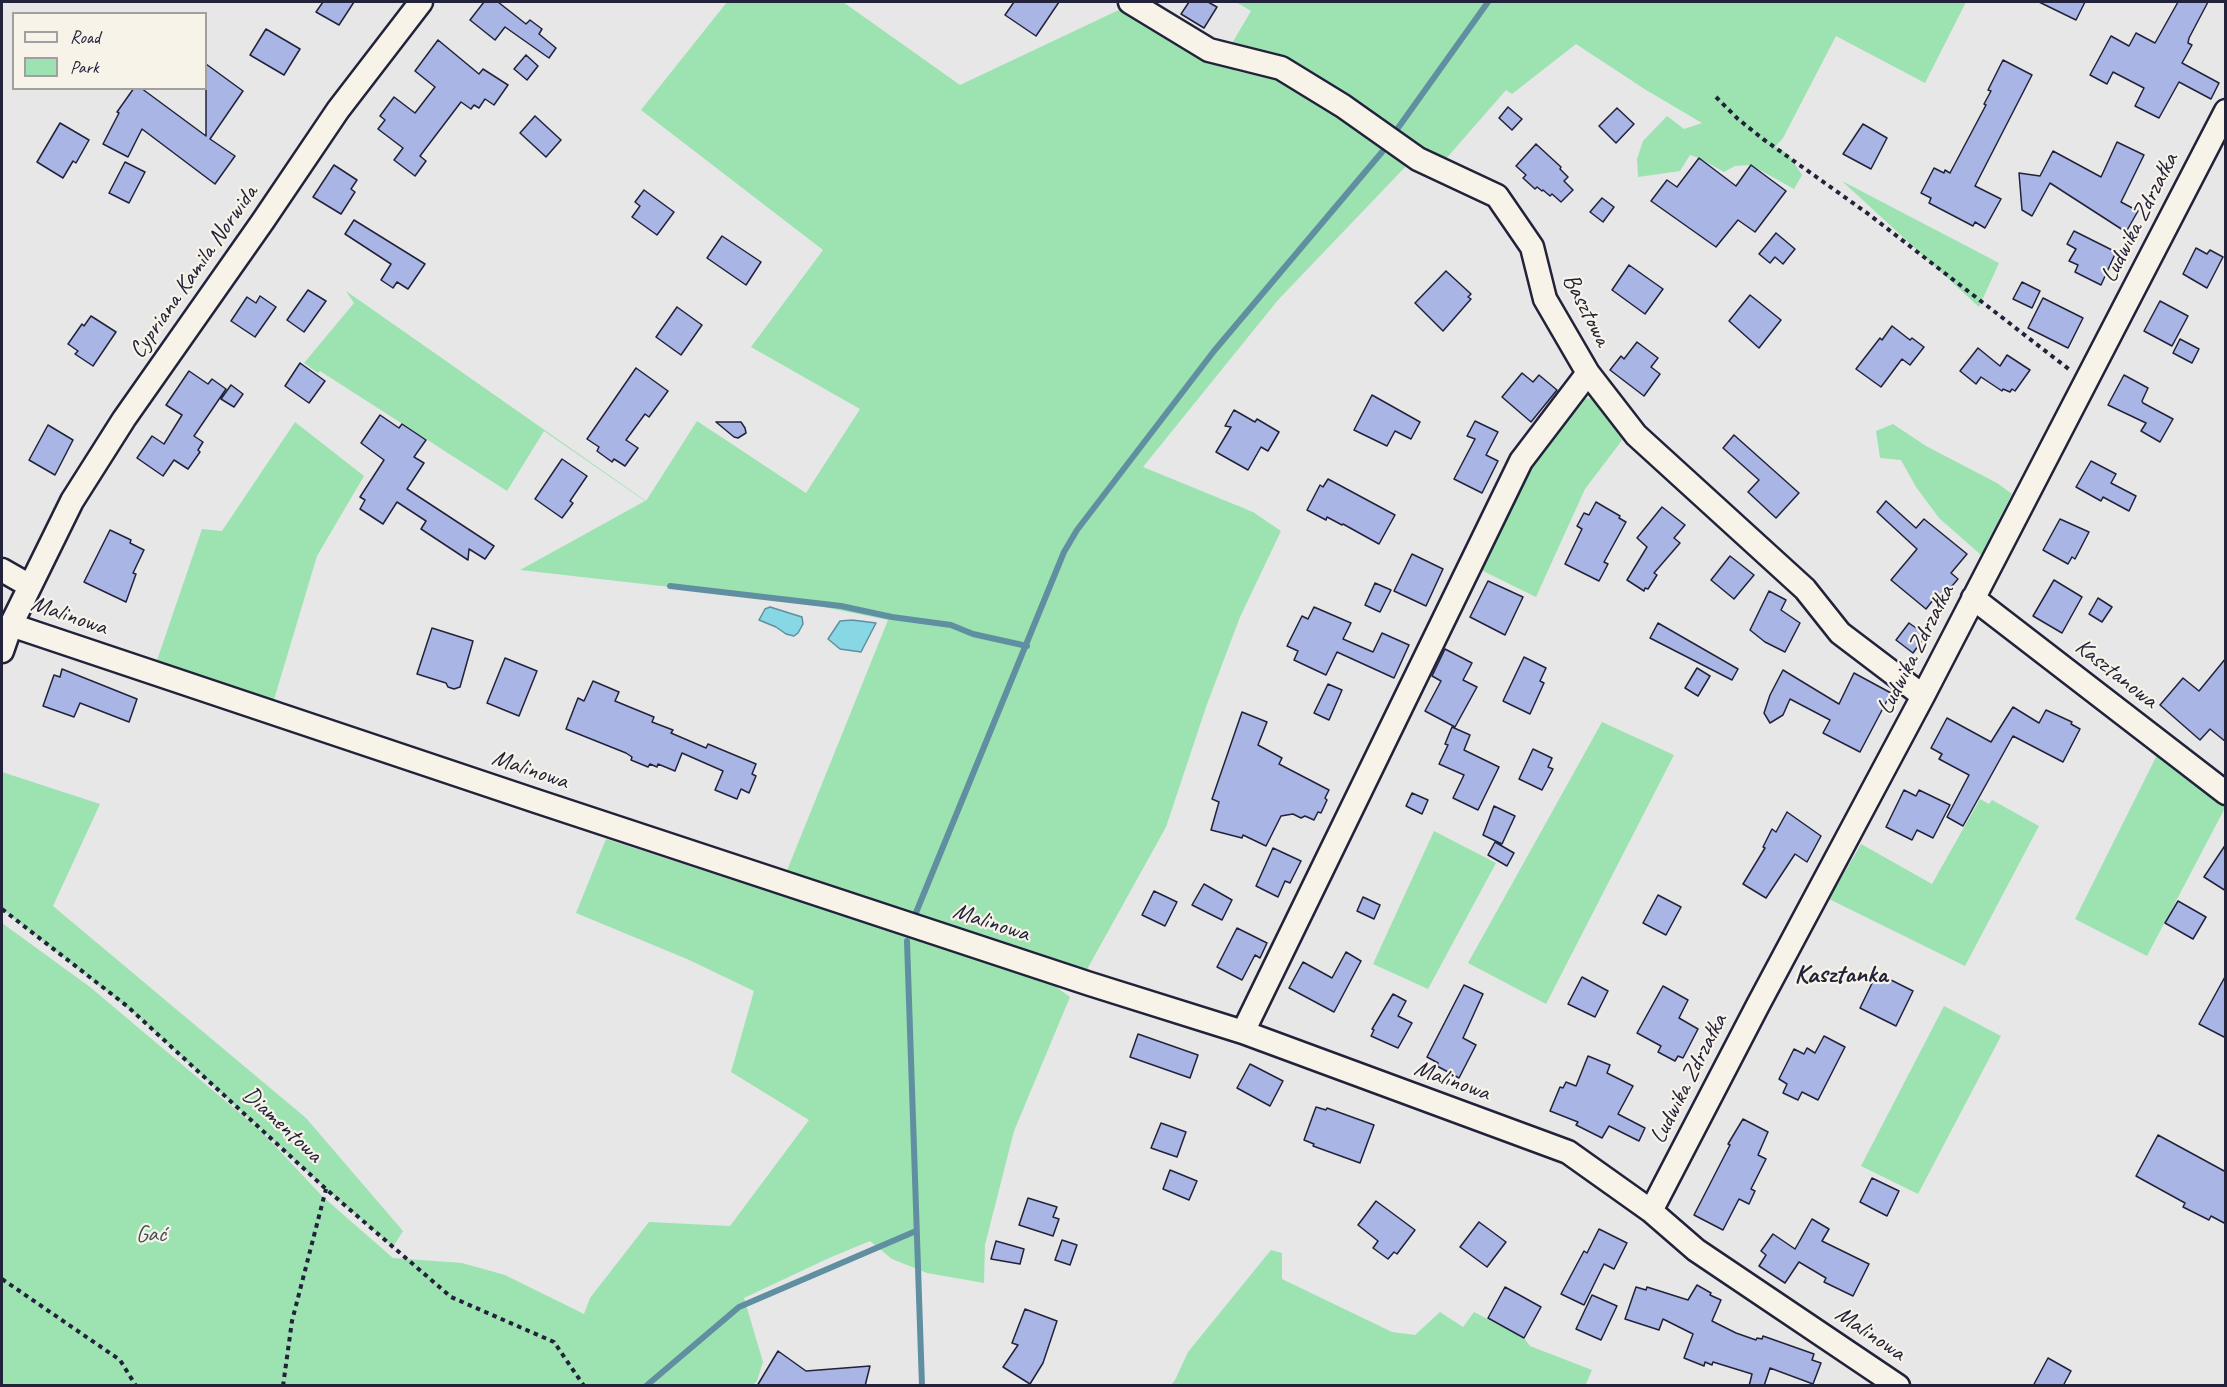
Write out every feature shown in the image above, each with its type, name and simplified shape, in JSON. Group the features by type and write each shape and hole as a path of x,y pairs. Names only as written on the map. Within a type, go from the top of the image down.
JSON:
{"street":[{"name":"Cypriana Kamila Norwida","path":"2,651 11,625 72,501 124,419 263,222 338,110 421,2"},
{"name":"Basztowa","path":"1130,2 1209,50 1281,69 1343,106 1418,159 1497,196 1532,247 1545,299 1588,373 1636,435 1805,589 1839,633 1923,696"},
{"name":"Ludwika Zdrzałka","path":"1651,1211 1923,696 2226,111"},
{"path":"1243,1032 1521,461 1588,373"},
{"path":"2,570 30,586"},
{"name":"Kasztanowa","path":"1973,598 2226,793"},
{"name":"Malinowa","path":"11,625 616,828 1243,1032 1568,1152 1651,1211 1696,1250 1898,1386"}],"path":[{"path":"1716,97 1763,140 1868,213 2085,381"},
{"name":"Diamentowa","path":"2,909 127,1006 326,1189 451,1297 554,1342 584,1386"},
{"path":"283,1386 292,1321 326,1189"},
{"path":"2,1279 120,1360 136,1386"}],"green space":[{"path":"727,2 843,2 960,85 1123,8 1130,15 1236,71 1285,82 1382,140 1409,163 1278,300 1143,467 1253,512 1281,531 1240,617 1206,707 1166,827 1085,973 786,873 888,620 794,601 520,570 645,501 544,431 507,491 304,363 354,303 346,291 646,501 697,421 806,493 860,409 751,347 823,250 641,110"},
{"path":"1236,2 1966,2 1925,83 1836,36 1783,138 1775,147 1791,158 1802,175 1794,189 1751,165 1735,166 1724,172 1690,155 1680,171 1638,177 1637,159 1643,141 1667,116 1684,129 1702,123 1576,44 1512,94 1506,90 1444,161 1228,50 1251,11"},
{"path":"1842,181 1999,263 1979,307"},
{"path":"1594,398 1626,435 1585,489 1536,597 1475,567 1522,473 1582,399"},
{"path":"295,422 364,476 317,556 273,703 155,666 202,529 222,531"},
{"path":"1893,424 1926,446 1997,483 2012,494 1981,555 1939,518 1916,487 1901,460 1880,458 1876,431"},
{"path":"1602,722 1674,755 1546,1004 1468,963"},
{"path":"2158,753 2225,805 2225,808 2147,956 2075,919"},
{"path":"2,772 100,804 53,906 306,1118 403,1231 393,1247 326,1189 134,1013 2,909"},
{"path":"1980,799 1989,804 1992,800 2039,826 1965,966 1829,899 1861,844 1932,884"},
{"path":"1434,831 1496,863 1428,989 1373,964"},
{"name":"Gać","path":"606,839 1048,981 1070,997 1014,1131 985,1245 984,1283 927,1273 892,1259 870,1241 829,1258 744,1298 763,1362 757,1381 753,1385 2,1385 2,923 90,987 261,1131 322,1196 393,1258 462,1263 505,1275 584,1314 590,1298 649,1222 730,1226 809,1120 731,1072 754,991 687,959 576,913"},
{"path":"1944,1006 2001,1036 1918,1194 1861,1166"},
{"path":"1271,1250 1282,1253 1282,1279 1392,1332 1415,1335 1440,1312 1463,1327 1474,1312 1524,1338 1530,1346 1592,1370 1585,1386 1170,1386 1188,1352"}],"water":[{"path":"770,607 802,617 803,624 798,633 794,636 786,634 759,620 765,609"},
{"path":"840,621 876,623 861,652 840,649 828,639"}],"building":[{"path":"323,2 354,2 339,25 316,12"},
{"path":"484,2 498,2 526,24 530,20 542,29 539,34 556,48 549,58 505,27 495,40 470,20"},
{"path":"1014,2 1059,2 1036,36 1005,15"},
{"path":"1189,2 1208,2 1217,7 1204,28 1181,14"},
{"path":"2039,2 2085,2 2076,20"},
{"path":"2178,2 2208,2 2189,38 2188,43 2192,45 2182,63 2219,83 2211,99 2179,82 2159,118 2135,106 2144,88 2113,72 2107,84 2090,75 2111,36 2129,46 2136,33 2155,43"},
{"path":"266,29 300,49 284,75 250,55"},
{"path":"438,40 479,74 483,69 508,85 494,105 485,99 479,108 474,105 471,109 461,102 420,156 426,161 415,176 394,160 403,148 378,129 385,120 380,116 394,97 415,113 435,87 415,71"},
{"path":"526,55 538,66 527,80 514,69"},
{"path":"2003,60 2032,75 1975,186 2001,199 1985,228 1975,222 1973,226 1929,203 1931,198 1921,193 1934,168 1950,173 1986,105 1984,104 1991,91 1988,90"},
{"path":"207,65 243,91 210,139 235,156 215,184 142,129 128,157 103,144 119,113 117,112 133,90 144,90 206,136"},
{"path":"1508,107 1522,119 1512,130 1499,118"},
{"path":"1617,108 1634,124 1616,143 1599,126"},
{"path":"535,116 561,140 546,157 520,133"},
{"path":"60,123 89,140 76,163 73,161 63,178 37,162"},
{"path":"1863,124 1887,138 1871,169 1843,154"},
{"path":"2117,142 2144,155 2121,202 2138,211 2126,232 2050,183 2032,216 2022,210 2019,173 2040,176 2053,151 2101,177"},
{"path":"1536,144 1561,167 1560,169 1568,177 1564,181 1573,190 1561,202 1552,194 1550,196 1537,187 1535,189 1523,178 1526,175 1516,166"},
{"path":"1699,158 1736,186 1751,165 1786,191 1755,232 1738,220 1716,247 1651,201 1667,180 1677,187"},
{"path":"125,162 145,172 129,203 109,193"},
{"path":"334,165 357,180 351,189 355,192 341,214 313,197"},
{"path":"644,190 674,212 657,235 632,217 640,206 635,202"},
{"path":"1602,198 1614,207 1603,222 1590,212"},
{"path":"354,220 425,264 408,289 397,282 393,288 381,280 391,264 345,234"},
{"path":"2074,231 2116,252 2101,285 2075,272 2078,265 2069,261 2076,249 2067,244"},
{"path":"1776,233 1795,249 1783,264 1775,257 1770,263 1759,254"},
{"path":"722,236 761,262 746,285 707,258"},
{"path":"2196,248 2207,254 2210,250 2223,257 2207,288 2183,274"},
{"path":"1629,265 1663,289 1645,314 1612,290"},
{"path":"1446,271 1471,294 1468,297 1471,299 1443,331 1415,303"},
{"path":"2022,282 2040,291 2032,308 2013,299"},
{"path":"308,290 326,301 304,332 287,320"},
{"path":"1750,295 1781,320 1759,348 1729,321"},
{"path":"260,296 276,307 255,337 231,321 247,297 256,303"},
{"path":"2043,298 2083,318 2068,348 2028,328"},
{"path":"2160,301 2188,316 2172,346 2144,331"},
{"path":"677,307 702,325 681,355 656,337"},
{"path":"91,316 116,332 93,366 75,354 78,351 68,344 82,324 84,326"},
{"path":"1892,326 1910,340 1912,338 1924,347 1910,365 1902,359 1881,387 1856,369"},
{"path":"2180,339 2199,349 2192,363 2173,353"},
{"path":"1637,342 1658,358 1651,367 1660,374 1644,396 1610,370 1621,356 1624,359"},
{"path":"1978,348 2000,366 2007,355 2030,370 2015,391 2012,389 2010,392 2003,389 2002,391 1981,377 1976,384 1960,371"},
{"path":"300,363 325,381 309,403 285,386"},
{"path":"636,368 668,391 649,417 645,414 626,440 638,448 625,466 614,459 612,462 597,451 599,447 587,439"},
{"path":"189,371 208,384 212,379 226,389 194,436 203,442 198,450 200,452 188,469 174,460 163,476 137,458 152,436 164,444 182,415 166,405"},
{"path":"1522,373 1533,382 1539,375 1557,390 1531,422 1502,397"},
{"path":"2124,375 2148,388 2143,403 2173,419 2160,442 2141,431 2146,423 2108,405"},
{"path":"231,385 243,394 234,407 221,399"},
{"path":"1372,395 1420,422 1411,439 1395,431 1387,446 1354,430"},
{"path":"1234,410 1255,422 1257,419 1279,432 1268,451 1261,447 1248,470 1216,452 1231,427 1225,426"},
{"path":"380,415 399,428 402,424 426,440 414,457 424,463 407,489 494,546 485,559 469,549 468,560 421,529 426,521 397,502 383,524 360,509 365,500 360,497 384,460 361,443"},
{"path":"1475,421 1498,432 1486,455 1498,461 1482,493 1454,479 1475,439 1467,436"},
{"path":"716,422 741,422 746,433 738,438 734,437"},
{"path":"48,425 73,440 55,475 29,460"},
{"path":"1734,435 1799,493 1776,518 1748,492 1759,480 1723,448"},
{"path":"562,459 587,476 570,501 573,503 562,518 535,499"},
{"path":"2091,461 2116,474 2111,483 2136,496 2129,511 2103,497 2101,501 2076,487"},
{"path":"1328,479 1395,515 1379,544 1343,524 1327,517 1326,520 1307,510 1320,485 1323,487"},
{"path":"1886,501 1916,528 1924,519 1967,554 1951,573 1958,579 1941,599 1937,595 1926,609 1891,580 1917,549 1877,512"},
{"path":"1596,502 1626,522 1604,562 1608,564 1599,581 1565,564 1582,529 1577,526 1584,513 1589,515"},
{"path":"1662,507 1685,525 1674,538 1680,543 1654,573 1657,575 1648,589 1645,588 1644,591 1627,580 1647,547 1637,538"},
{"path":"2060,519 2089,532 2075,559 2072,557 2068,564 2043,550"},
{"path":"110,530 131,540 130,543 144,550 133,573 136,574 126,602 84,582"},
{"path":"1412,554 1443,569 1426,606 1394,591"},
{"path":"1730,556 1754,575 1734,599 1711,580"},
{"path":"2054,580 2082,597 2062,633 2033,616"},
{"path":"1488,581 1523,597 1505,635 1470,617"},
{"path":"1375,583 1391,590 1380,612 1365,605"},
{"path":"1769,591 1786,600 1781,610 1800,623 1785,652 1765,642 1750,630"},
{"path":"2098,598 2112,607 2102,622 2089,614"},
{"path":"1314,607 1351,623 1343,639 1373,652 1382,633 1409,645 1394,678 1337,652 1326,675 1294,660 1298,651 1287,646 1302,616 1308,619"},
{"path":"1658,623 1738,669 1732,680 1650,638"},
{"path":"1909,623 1926,635 1913,653 1896,640"},
{"path":"432,628 473,641 460,687 454,689 448,687 446,683 417,674"},
{"path":"1445,649 1472,663 1463,680 1477,687 1455,727 1425,711 1441,681 1432,676"},
{"path":"1524,657 1546,668 1540,681 1544,683 1530,714 1503,701"},
{"path":"505,658 537,671 519,716 487,703"},
{"path":"2226,658 2226,742 2210,729 2200,740 2160,705 2183,678 2199,691"},
{"path":"1697,668 1710,676 1698,696 1685,688"},
{"path":"62,669 137,699 129,722 80,703 74,717 43,706 54,675 60,677"},
{"path":"1783,670 1839,704 1854,673 1891,693 1860,752 1823,733 1830,720 1790,699 1783,715 1770,723 1764,713"},
{"path":"593,681 619,692 615,701 654,717 652,722 673,730 671,733 706,748 708,744 756,764 752,774 756,776 749,793 741,789 737,799 715,790 723,771 682,753 675,771 658,764 657,767 650,764 648,767 631,760 632,757 626,753 566,729 578,698 584,701"},
{"path":"1328,684 1342,690 1329,720 1314,713"},
{"path":"2013,707 2039,723 2046,710 2072,722 2071,724 2080,729 2063,762 2013,736 1963,826 1947,817 1969,775 1939,759 1942,754 1931,748 1947,718 1991,742"},
{"path":"1242,712 1267,722 1258,745 1282,758 1279,764 1329,790 1321,813 1318,812 1314,820 1293,814 1281,816 1266,846 1243,835 1242,838 1211,830 1219,802 1212,799"},
{"path":"1452,727 1470,735 1464,750 1499,767 1478,810 1453,798 1464,775 1439,764 1448,745 1445,744"},
{"path":"1533,749 1552,758 1548,767 1553,769 1542,790 1519,779"},
{"path":"1904,790 1916,796 1919,790 1950,805 1933,838 1917,830 1912,840 1886,827"},
{"path":"1412,793 1428,800 1422,814 1406,806"},
{"path":"1494,806 1515,816 1502,844 1483,835"},
{"path":"1787,812 1821,836 1807,862 1795,854 1766,898 1743,884 1765,848 1763,847 1772,829 1776,832"},
{"path":"1495,842 1514,853 1507,866 1488,855"},
{"path":"2226,844 2226,891 2204,877"},
{"path":"1273,848 1301,861 1290,883 1285,881 1278,897 1256,886"},
{"path":"1204,884 1232,900 1222,920 1192,905"},
{"path":"1154,891 1177,902 1165,926 1142,915"},
{"path":"1658,895 1681,907 1666,935 1643,923"},
{"path":"1363,897 1380,905 1374,919 1357,911"},
{"path":"2178,901 2206,917 2193,939 2165,923"},
{"path":"1237,928 1267,943 1260,958 1255,955 1242,980 1217,967"},
{"path":"1346,952 1361,961 1334,1012 1289,988 1303,962 1332,978"},
{"path":"1877,973 1913,991 1896,1026 1860,1008"},
{"path":"2226,975 2226,1038 2199,1024"},
{"path":"1582,977 1608,991 1595,1017 1568,1004"},
{"path":"1464,985 1483,994 1463,1038 1476,1045 1459,1078 1437,1066 1438,1063 1427,1057"},
{"path":"1663,986 1688,1000 1679,1018 1698,1029 1683,1058 1678,1056 1675,1061 1658,1052 1661,1046 1637,1033"},
{"path":"1393,994 1406,1001 1398,1016 1412,1023 1398,1048 1371,1036 1374,1030 1372,1029"},
{"path":"1138,1034 1198,1055 1190,1078 1130,1057"},
{"path":"1824,1036 1845,1047 1818,1100 1802,1092 1798,1100 1783,1093 1787,1084 1779,1079 1794,1049 1804,1054 1807,1048 1815,1053"},
{"path":"1588,1056 1610,1065 1607,1073 1633,1086 1618,1114 1645,1128 1639,1141 1609,1126 1602,1138 1576,1125 1578,1122 1550,1111 1560,1087 1563,1088 1566,1082 1576,1086"},
{"path":"1250,1064 1283,1081 1270,1106 1237,1088"},
{"path":"1316,1107 1326,1110 1327,1108 1374,1125 1360,1163 1313,1146 1314,1144 1304,1140"},
{"path":"1743,1119 1768,1132 1758,1155 1766,1159 1751,1189 1755,1191 1749,1204 1739,1199 1723,1230 1694,1215 1730,1145 1728,1144"},
{"path":"1161,1123 1186,1132 1177,1157 1151,1148"},
{"path":"2158,1135 2226,1172 2226,1224 2211,1216 2209,1220 2183,1207 2185,1203 2136,1176"},
{"path":"1170,1170 1197,1181 1189,1200 1163,1189"},
{"path":"1872,1178 1899,1191 1887,1216 1860,1202"},
{"path":"1028,1198 1057,1207 1053,1217 1059,1219 1053,1236 1019,1225"},
{"path":"1376,1201 1415,1230 1397,1254 1394,1252 1388,1259 1373,1248 1378,1241 1358,1225"},
{"path":"1812,1219 1829,1229 1822,1241 1869,1264 1853,1296 1824,1282 1826,1278 1799,1262 1785,1283 1759,1266 1766,1255 1761,1251 1773,1234 1795,1249"},
{"path":"1479,1222 1506,1242 1487,1267 1460,1247"},
{"path":"1599,1229 1627,1243 1614,1269 1604,1264 1584,1305 1561,1294 1584,1251 1587,1253"},
{"path":"1062,1240 1077,1245 1070,1265 1055,1260"},
{"path":"996,1241 1024,1249 1020,1264 991,1259"},
{"path":"1697,1285 1721,1300 1712,1321 1756,1340 1757,1338 1762,1339 1763,1336 1814,1354 1812,1360 1821,1363 1813,1384 1770,1368 1764,1386 1749,1386 1752,1374 1713,1362 1712,1365 1705,1362 1704,1366 1684,1358 1693,1334 1663,1319 1659,1330 1625,1319 1636,1287 1646,1290 1647,1287 1688,1300"},
{"path":"1505,1287 1541,1307 1524,1338 1488,1318"},
{"path":"1592,1295 1617,1306 1601,1340 1576,1329"},
{"path":"1025,1309 1057,1321 1043,1363 1030,1384 1003,1367 1018,1345 1012,1343"},
{"path":"778,1351 806,1371 870,1366 865,1386 757,1386"},
{"path":"2048,1358 2071,1371 2063,1386 2033,1386"}],"waterway":[{"path":"1398,128 1488,2"},
{"path":"915,915 1064,552 1077,530 1214,351 1382,152"},
{"path":"670,586 841,606 892,617 951,625 973,634 1027,646"},
{"path":"907,941 922,1386"},
{"path":"646,1386 739,1307 916,1231"}],"district":[{"name":"Kasztanka","path":"1841,975"}]}
